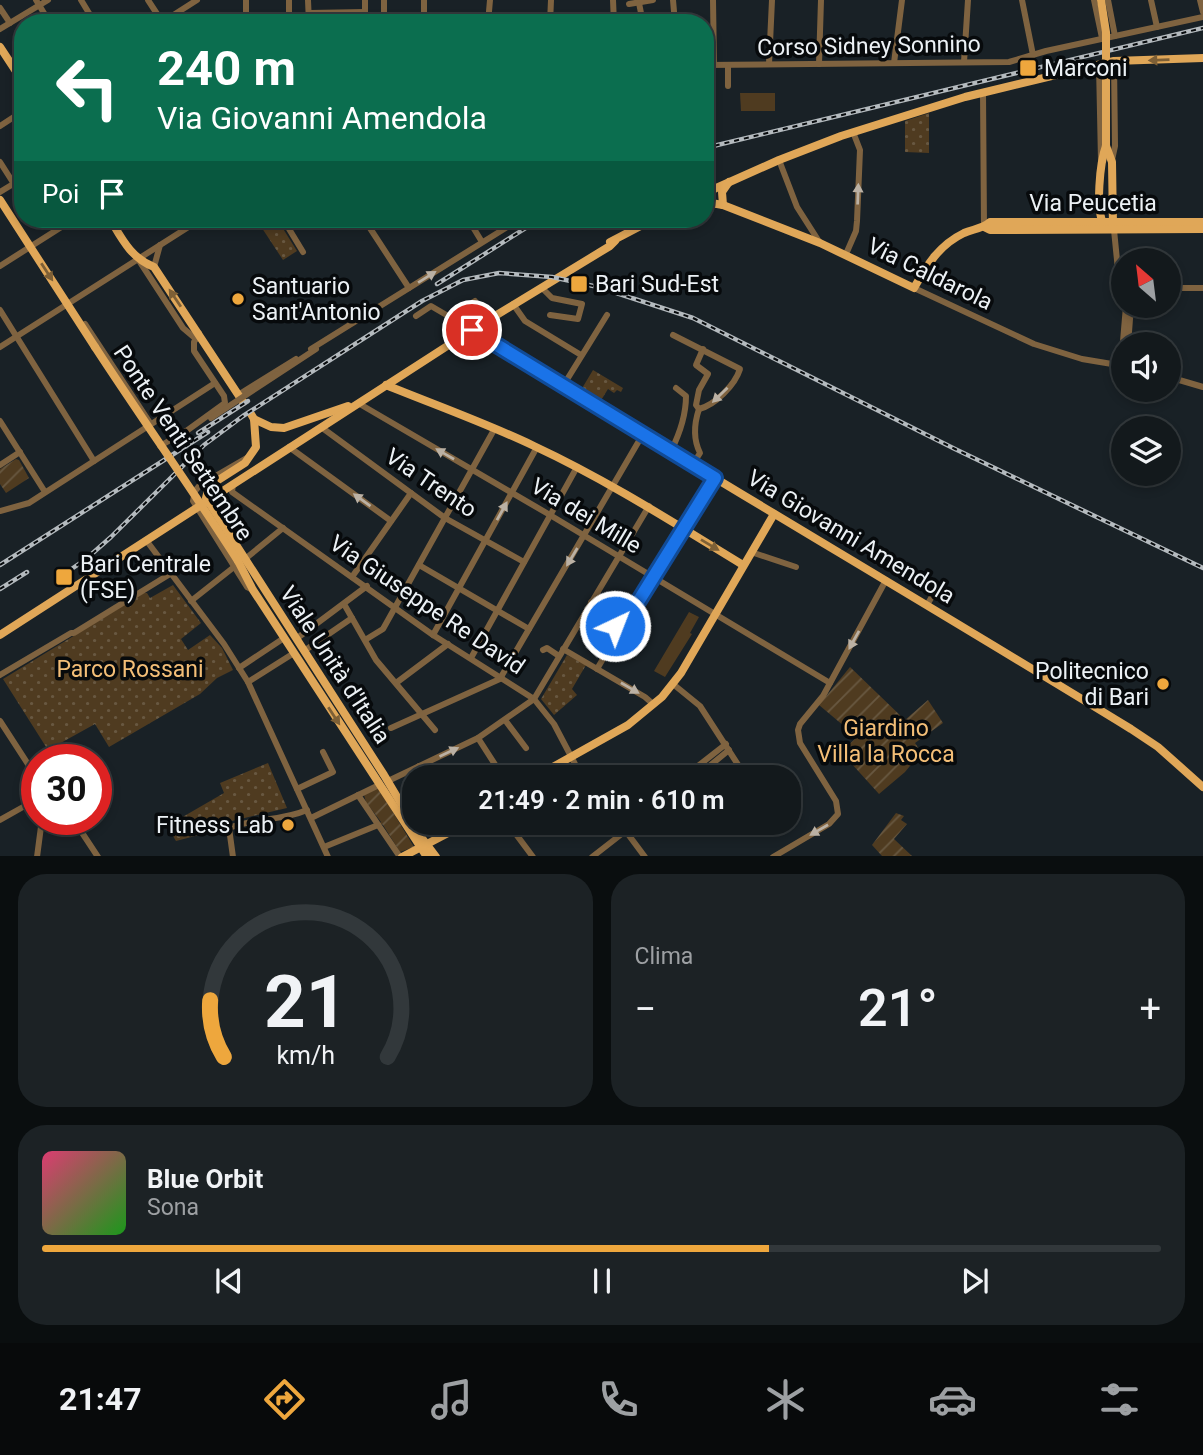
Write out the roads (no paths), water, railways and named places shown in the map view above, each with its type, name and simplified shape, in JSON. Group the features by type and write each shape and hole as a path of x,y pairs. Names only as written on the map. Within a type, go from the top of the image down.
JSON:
{"main road":[{"path":"1101,0 1106,32 1106,146 1101,163 1101,222"},
{"path":"0,47 14,68"},
{"path":"714,188 853,132 983,92 1114,61 1203,58"},
{"path":"1106,146 1112,162 1113,226"},
{"path":"720,203 722,192 731,181"},
{"path":"714,197 720,203"},
{"name":"Ponte Venti Settembre","path":"0,200 14,221"},
{"path":"714,203 720,203"},
{"name":"Via Caldarola","path":"720,203 846,254 914,288"},
{"name":"Via Peucetia","path":"984,227 990,222 1101,222 1113,226 1203,222"},
{"path":"914,288 933,257 944,245 963,233 984,227 990,230 1113,226 1203,229"},
{"name":"Ponte Venti Settembre","path":"18,228 167,457 239,562"},
{"path":"116,228 138,259 154,267 187,325 205,343 241,399"},
{"path":"513,304 564,268 638,228"},
{"path":"0,635 146,540 194,505 208,502 289,447 615,241"},
{"name":"Via Giovanni Amendola","path":"472,330 1158,747 1203,786"},
{"path":"386,385 537,447 649,506 743,565"},
{"path":"208,502 209,486 245,463 256,447 253,417 271,427 284,428 358,404"},
{"name":"Viale Unità d'Italia","path":"208,502 253,590 294,653 363,743 383,783 423,846"},
{"path":"558,765 628,725 673,684 774,514"},
{"name":"Viale Unità d'Italia","path":"239,562 304,651 355,748 402,802"},
{"path":"355,748 363,743"},
{"name":"Viale Unità d'Italia","path":"419,835 423,846"},
{"path":"401,856 444,835"},
{"path":"423,846 427,856"},
{"path":"423,846 436,856"}],"street":[{"path":"22,14 37,3 48,0"},
{"path":"176,14 197,0"},
{"path":"308,0 309,13 365,12 365,0"},
{"path":"629,4 653,0"},
{"path":"769,64 772,0"},
{"path":"819,64 821,0"},
{"path":"894,63 902,0"},
{"path":"964,62 968,0"},
{"path":"1022,0 1033,55"},
{"path":"1094,0 1104,38"},
{"path":"1108,0 1115,36"},
{"path":"1151,0 1157,27"},
{"path":"1200,0 1203,15"},
{"path":"639,2 641,14"},
{"path":"0,8 10,23"},
{"name":"Corso Sidney Sonnino","path":"714,65 1009,62 1203,15"},
{"path":"0,29 14,20"},
{"path":"1112,162 1115,146 1114,61"},
{"path":"728,65 728,86"},
{"path":"1099,65 1101,163"},
{"path":"983,92 984,227"},
{"path":"846,254 856,231 857,221 860,150 853,132"},
{"path":"779,160 797,206 820,243"},
{"path":"0,162 14,184 0,192"},
{"path":"1113,226 1116,248"},
{"path":"0,267 60,228"},
{"path":"0,346 187,228"},
{"path":"288,228 303,252"},
{"path":"370,228 409,288"},
{"path":"473,228 482,242"},
{"path":"241,399 328,339 505,228"},
{"path":"154,267 160,245"},
{"path":"138,259 187,325"},
{"path":"542,288 552,298 582,304 578,319 550,315"},
{"name":"Via Caldarola","path":"914,288 1034,344 1082,359 1111,364"},
{"path":"1181,288 1203,288"},
{"path":"449,317 475,301"},
{"path":"513,304 525,321 581,355"},
{"path":"416,316 431,306 472,330"},
{"path":"0,310 94,461"},
{"path":"563,386 607,315"},
{"path":"77,319 85,324 99,345 160,447 211,418 328,339"},
{"path":"673,335 738,367 740,371 730,386 716,399 699,409 695,442 700,453 693,464"},
{"path":"185,432 225,403 224,396 194,351 197,336"},
{"path":"699,409 696,399 708,374 696,365 702,349"},
{"path":"1181,381 1203,387"},
{"path":"0,511 19,507 45,492 215,383"},
{"path":"671,451 686,407 686,396 676,388"},
{"name":"Via dei Mille","path":"358,404 512,492 830,683"},
{"path":"0,422 45,492"},
{"name":"Via Trento","path":"321,427 445,517 524,562"},
{"path":"365,640 383,629 495,428"},
{"path":"391,728 502,677 643,434"},
{"path":"289,447 391,521"},
{"path":"433,635 537,447"},
{"path":"0,465 20,452"},
{"path":"194,505 195,491 200,485 250,456"},
{"path":"471,658 576,467"},
{"path":"617,618 633,610 715,478"},
{"name":"Via Giuseppe Re David","path":"234,483 232,492 433,635 534,699 554,724 577,765"},
{"path":"352,577 411,493"},
{"name":"Viale Unità d'Italia","path":"194,505 239,562"},
{"path":"421,765 478,738 534,699 649,506"},
{"path":"191,601 283,528"},
{"path":"146,540 240,669 328,856"},
{"path":"751,552 796,567"},
{"path":"419,565 529,629"},
{"path":"0,675 75,633 170,574"},
{"path":"773,856 829,824 838,814 836,801 798,737 800,724 823,696 886,580"},
{"path":"296,639 367,586"},
{"path":"927,606 937,589"},
{"path":"591,602 617,618"},
{"path":"344,604 376,660 435,730"},
{"path":"304,651 352,618"},
{"path":"597,669 617,637 617,618"},
{"path":"240,669 284,638"},
{"path":"396,683 448,644"},
{"path":"543,650 547,648 597,669 649,699 653,704"},
{"path":"247,682 294,653"},
{"path":"673,684 697,703 739,765"},
{"path":"505,720 526,748"},
{"path":"0,721 21,753"},
{"path":"478,738 495,765"},
{"path":"702,765 728,747"},
{"path":"708,765 728,747"},
{"path":"297,789 333,772 323,752"},
{"path":"311,818 402,774"},
{"path":"358,795 401,856"},
{"path":"0,820 21,808"},
{"path":"233,856 229,828 291,817 307,810"},
{"path":"324,847 378,825"},
{"path":"37,856 40,835"},
{"path":"84,835 98,856"},
{"path":"517,835 533,856"},
{"path":"592,856 621,835"},
{"path":"629,835 645,856"}],"railway":[{"path":"714,146 1203,28"},
{"path":"437,284 526,228"},
{"path":"60,577 111,537 204,445 243,416 422,301 463,280 499,273 552,277 598,287 693,318 955,449 1203,568"},
{"path":"198,433 248,401"},
{"path":"0,565 208,432"},
{"path":"0,589 27,572"}],"place":[{"name":"Marconi","path":"1028,68"},
{"name":"Bari Sud-Est","path":"579,284"},
{"name":"Santuario Sant'Antonio","path":"238,299"},
{"name":"Bari Centrale (FSE)","path":"64,577"},
{"name":"Politecnico di Bari","path":"1163,684"},
{"name":"Fitness Lab","path":"288,825"}],"park label":[{"name":"Parco Rossani","path":"130,669"},
{"name":"Giardino Villa la Rocca","path":"886,741"}]}
